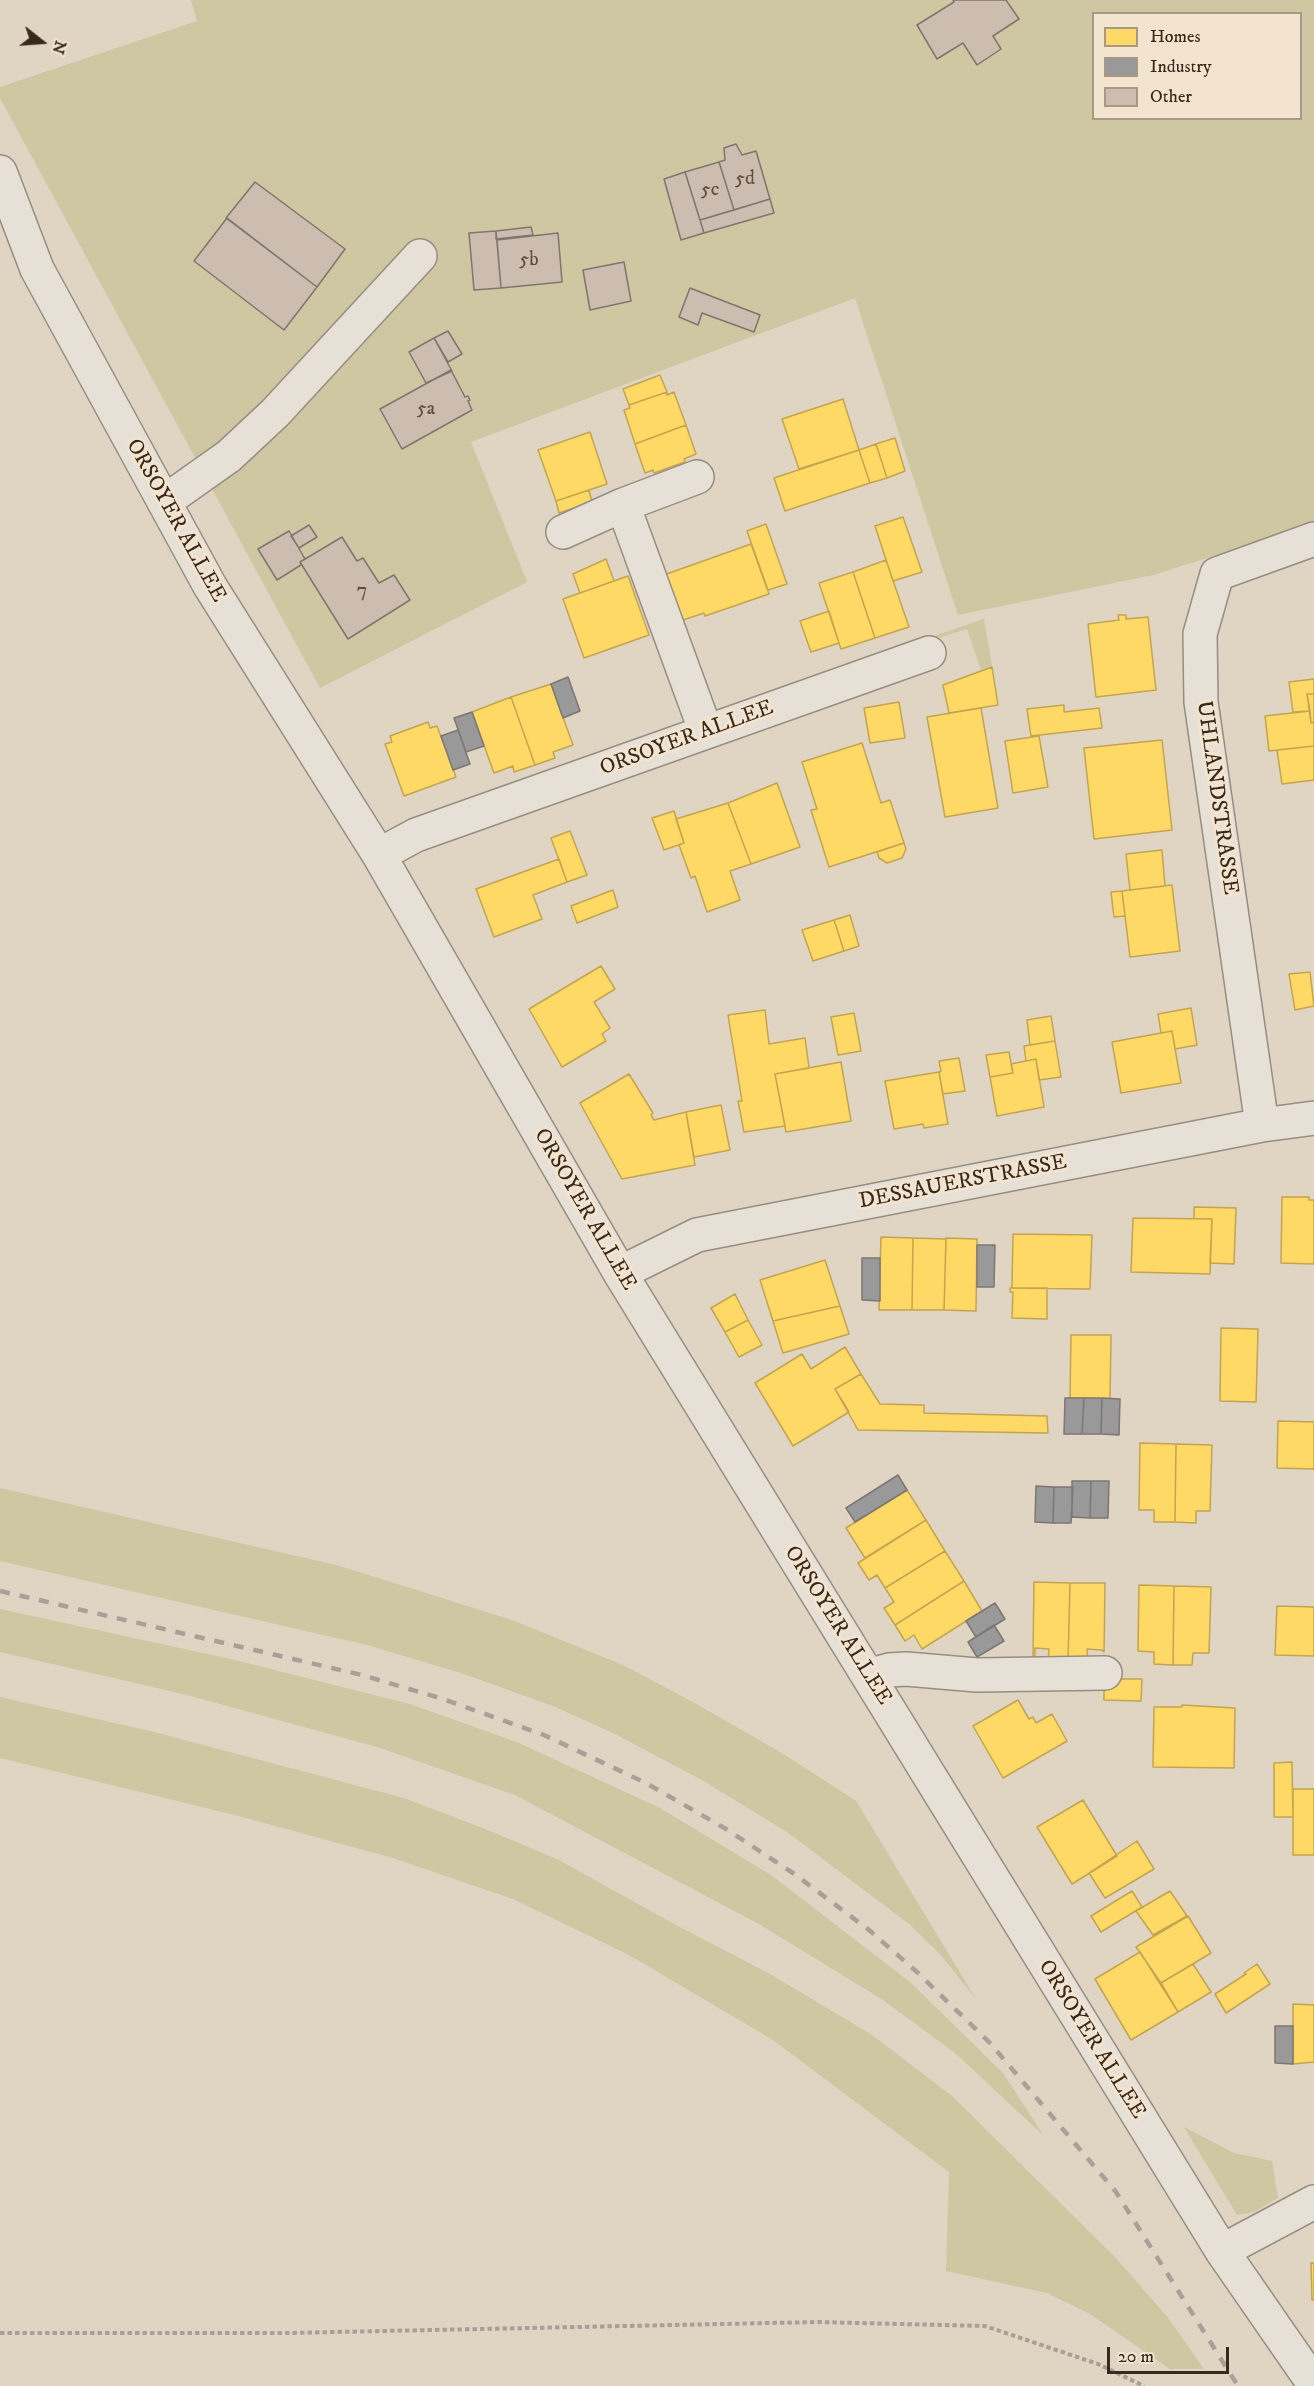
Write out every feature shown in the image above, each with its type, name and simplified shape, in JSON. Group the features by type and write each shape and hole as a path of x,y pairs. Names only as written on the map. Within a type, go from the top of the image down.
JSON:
{"street":[{"name":"ORSOYER ALLEE","path":"0,172 37,269 210,586 379,855 620,1273 1222,2252 1314,2384"},
{"path":"164,502 229,456 267,420 420,256"},
{"path":"563,532 623,505 697,477"},
{"path":"623,505 706,732"},
{"name":"UHLANDSTRASSE","path":"1262,1125 1201,702 1200,634 1216,574 1314,539"},
{"name":"ORSOYER ALLEE","path":"379,855 416,835 929,652"},
{"name":"DESSAUERSTRASSE","path":"620,1273 697,1234 1262,1125 1314,1118"},
{"path":"868,1676 889,1670 906,1669 977,1675 1104,1673"},
{"path":"1222,2252 1314,2202"}],"path":[{"path":"0,2333 287,2333 818,2322 984,2326 1098,2364 1144,2386"}],"shaded area":[{"path":"191,0 1314,0 1314,524 1153,575 958,615 855,298 471,442 527,582 320,688 0,98 0,87 197,21"},
{"path":"984,619 992,666 981,670 967,629 935,639 934,636"},
{"path":"0,1488 340,1566 512,1620 623,1665 785,1755 856,1801 976,1999 940,1954 909,1924 787,1832 702,1780 613,1733 553,1706 461,1673 367,1645 0,1561"},
{"path":"0,1609 235,1660 413,1705 519,1743 660,1808 771,1875 910,1982 1003,2073 1044,2136 955,2053 883,2000 759,1924 515,1795 377,1747 183,1694 0,1652"},
{"path":"0,1697 154,1732 404,1798 557,1859 770,1974 872,2035 952,2096 1116,2258 1169,2319 1204,2369 1170,2369 1090,2314 1047,2293 946,2271 949,2172 773,2040 629,1955 513,1899 393,1858 231,1814 0,1758"},
{"path":"1184,2127 1234,2153 1272,2161 1278,2198 1254,2212 1237,2215"}],"building: Homes":[{"path":"660,375 667,392 629,405 623,389"},
{"path":"667,392 667,395 674,392 686,425 635,444 624,410 630,408 629,405"},
{"path":"843,399 859,450 799,469 782,419"},
{"path":"686,425 696,454 684,459 685,462 654,473 653,470 645,473 635,444"},
{"path":"590,432 607,484 556,501 538,450"},
{"path":"895,438 905,471 887,478 876,444"},
{"path":"876,444 887,478 870,483 859,450"},
{"path":"859,450 870,483 785,511 774,478"},
{"path":"589,490 592,502 559,513 556,501"},
{"path":"903,517 922,572 893,581 875,526"},
{"path":"766,524 787,584 768,590 747,531"},
{"path":"751,544 769,594 705,616 704,613 677,622 661,576"},
{"path":"606,559 614,581 580,593 573,574"},
{"path":"886,560 909,627 875,638 853,572"},
{"path":"853,572 875,638 841,649 819,583"},
{"path":"628,576 649,635 584,658 563,599"},
{"path":"829,611 839,643 811,652 800,621"},
{"path":"1118,615 1126,615 1126,619 1148,617 1156,690 1096,697 1088,624 1119,620"},
{"path":"992,667 998,705 949,713 943,685"},
{"path":"1314,679 1314,694 1307,694 1310,711 1293,712 1289,682"},
{"path":"551,684 573,745 553,752 555,758 535,765 511,697"},
{"path":"1307,694 1314,694 1314,722 1311,723"},
{"path":"511,697 535,765 514,772 513,766 494,773 472,712"},
{"path":"899,702 905,738 870,743 864,708"},
{"path":"1064,705 1064,712 1099,708 1102,728 1031,736 1027,709"},
{"path":"981,708 998,808 945,817 927,717"},
{"path":"1310,711 1311,723 1314,722 1314,746 1269,751 1265,716"},
{"path":"428,722 430,728 437,726 456,777 404,796 385,744 392,742 390,736"},
{"path":"1039,736 1048,787 1013,793 1005,741"},
{"path":"1162,740 1172,830 1094,839 1084,748"},
{"path":"862,743 881,803 890,800 904,843 829,867 811,810 817,809 802,762"},
{"path":"1314,746 1314,780 1282,784 1277,750"},
{"path":"777,783 800,847 751,864 728,803"},
{"path":"728,803 751,864 730,871 740,900 707,912 695,876 691,878 679,845 684,843 676,819"},
{"path":"674,811 684,843 664,850 652,818"},
{"path":"570,831 587,875 567,882 551,838"},
{"path":"904,843 906,849 902,858 887,863 879,858 877,852"},
{"path":"1162,850 1165,886 1130,890 1126,854"},
{"path":"559,859 567,882 533,895 542,919 494,937 476,889"},
{"path":"1172,885 1180,951 1130,957 1122,891"},
{"path":"613,890 618,907 577,923 571,906"},
{"path":"1122,891 1125,916 1114,917 1111,892"},
{"path":"850,915 859,946 844,951 834,920"},
{"path":"834,920 844,951 813,961 802,930"},
{"path":"601,966 615,989 594,1002 610,1028 602,1034 606,1041 562,1067 529,1009"},
{"path":"1310,972 1314,1006 1295,1010 1289,974"},
{"path":"1191,1008 1197,1045 1175,1049 1172,1031 1161,1033 1158,1014"},
{"path":"765,1010 769,1044 805,1038 809,1068 775,1074 785,1126 744,1132 738,1101 742,1101 728,1015"},
{"path":"854,1013 861,1051 838,1055 831,1017"},
{"path":"1051,1016 1055,1041 1030,1045 1027,1020"},
{"path":"1172,1031 1181,1083 1121,1093 1112,1042"},
{"path":"1055,1041 1061,1077 1039,1080 1036,1059 1026,1061 1024,1046"},
{"path":"1009,1052 1013,1073 990,1077 986,1055"},
{"path":"959,1058 965,1091 943,1094 939,1061"},
{"path":"1036,1059 1044,1107 997,1116 990,1077 1013,1073 1011,1064"},
{"path":"841,1062 851,1121 786,1132 775,1074"},
{"path":"939,1072 948,1124 924,1128 923,1124 894,1129 885,1081"},
{"path":"629,1074 653,1113 651,1115 654,1120 686,1112 695,1165 622,1179 580,1103"},
{"path":"721,1105 730,1150 694,1157 686,1112"},
{"path":"1282,1197 1309,1197 1309,1200 1314,1200 1314,1264 1281,1263"},
{"path":"1194,1207 1236,1208 1234,1264 1210,1263 1212,1219 1194,1219"},
{"path":"1133,1218 1212,1219 1210,1274 1131,1272"},
{"path":"1013,1234 1092,1235 1090,1289 1012,1288"},
{"path":"881,1237 913,1238 912,1310 879,1310"},
{"path":"913,1238 946,1239 944,1310 912,1310"},
{"path":"946,1238 977,1239 976,1311 944,1310"},
{"path":"825,1260 840,1306 773,1321 760,1280"},
{"path":"1010,1288 1047,1288 1047,1319 1012,1318 1013,1292 1010,1292"},
{"path":"735,1294 748,1320 725,1332 711,1308"},
{"path":"840,1306 849,1334 783,1353 773,1321"},
{"path":"748,1320 762,1345 739,1357 725,1332"},
{"path":"1221,1328 1258,1329 1256,1402 1220,1401"},
{"path":"1071,1335 1111,1335 1110,1399 1070,1398"},
{"path":"845,1347 861,1374 835,1389 849,1412 793,1446 755,1383 802,1354 811,1369"},
{"path":"861,1374 880,1404 924,1405 924,1413 1047,1416 1048,1433 858,1430 835,1389"},
{"path":"1278,1421 1314,1422 1314,1469 1277,1468"},
{"path":"1140,1443 1176,1444 1175,1522 1154,1522 1154,1510 1139,1510"},
{"path":"1176,1444 1212,1445 1210,1511 1196,1511 1196,1523 1175,1522"},
{"path":"907,1490 926,1520 865,1558 846,1528"},
{"path":"926,1520 945,1551 885,1588 877,1575 869,1580 858,1563"},
{"path":"945,1551 964,1581 895,1625 884,1608 894,1602 885,1588"},
{"path":"964,1581 982,1611 922,1649 914,1635 905,1641 895,1625"},
{"path":"1034,1582 1070,1583 1068,1661 1048,1661 1049,1649 1035,1648 1035,1658 1033,1658"},
{"path":"1070,1583 1105,1583 1104,1652 1087,1649 1088,1662 1068,1661"},
{"path":"1139,1585 1174,1586 1173,1665 1154,1664 1154,1652 1138,1651"},
{"path":"1174,1586 1211,1587 1209,1653 1193,1653 1192,1665 1173,1665"},
{"path":"1277,1606 1314,1607 1314,1656 1275,1655"},
{"path":"1104,1679 1142,1679 1141,1701 1104,1700"},
{"path":"1018,1700 1029,1719 1033,1717 1036,1723 1052,1714 1067,1741 1003,1778 973,1726"},
{"path":"1182,1705 1235,1708 1234,1768 1153,1767 1154,1707 1182,1707"},
{"path":"1292,1762 1293,1817 1274,1817 1274,1763"},
{"path":"1293,1789 1314,1789 1314,1855 1293,1855"},
{"path":"1083,1800 1117,1856 1072,1884 1037,1827"},
{"path":"1137,1841 1154,1869 1105,1898 1089,1873"},
{"path":"1132,1891 1142,1907 1101,1932 1091,1916"},
{"path":"1170,1891 1187,1916 1153,1935 1136,1911"},
{"path":"1188,1916 1211,1953 1161,1983 1136,1947"},
{"path":"1140,1952 1178,2012 1131,2040 1095,1979"},
{"path":"1193,1964 1211,1992 1178,2012 1161,1983"},
{"path":"1257,1964 1270,1984 1226,2013 1215,1994"},
{"path":"1293,2004 1314,2005 1314,2062 1293,2064"},
{"path":"1311,2263 1314,2263 1314,2300 1312,2300"}],"building: Industry":[{"path":"568,677 580,711 563,718 551,684"},
{"path":"472,712 484,746 466,752 454,718"},
{"path":"458,730 470,764 453,770 441,736"},
{"path":"977,1245 995,1245 994,1287 977,1287"},
{"path":"862,1258 880,1258 880,1301 862,1300"},
{"path":"1065,1398 1084,1398 1082,1434 1064,1434"},
{"path":"1084,1398 1102,1398 1101,1434 1082,1434"},
{"path":"1102,1398 1120,1399 1119,1435 1101,1434"},
{"path":"898,1475 907,1490 855,1522 846,1508"},
{"path":"1072,1481 1091,1481 1090,1518 1072,1517"},
{"path":"1091,1481 1109,1481 1108,1518 1090,1518"},
{"path":"1036,1486 1054,1487 1053,1523 1035,1522"},
{"path":"1054,1487 1073,1487 1071,1523 1053,1523"},
{"path":"995,1603 1005,1619 976,1637 966,1621"},
{"path":"994,1625 1004,1641 977,1657 968,1642"},
{"path":"1275,2026 1293,2026 1293,2064 1275,2063"}],"building: Other":[{"path":"953,0 1006,0 1019,19 993,36 1001,49 977,65 963,43 937,59 917,25 954,2"},
{"path":"736,144 742,155 756,151 770,199 734,210 719,162 725,160 724,148"},
{"path":"719,162 734,210 700,220 685,172"},
{"path":"685,172 704,233 681,240 664,179"},
{"path":"255,182 345,249 317,287 226,218"},
{"path":"770,199 774,213 704,233 700,220"},
{"path":"227,218 317,287 284,330 194,261"},
{"path":"531,227 533,235 496,239 496,231"},
{"path":"496,231 501,288 474,290 469,233"},
{"path":"558,233 562,282 501,288 497,240"},
{"path":"624,262 631,301 590,310 583,270"},
{"path":"690,288 760,315 754,332 702,313 698,325 679,317"},
{"path":"448,331 462,354 448,362 434,338"},
{"path":"434,338 452,371 426,383 409,352"},
{"path":"451,370 465,397 468,396 472,410 402,449 380,409"},
{"path":"309,525 317,537 299,548 291,536"},
{"path":"289,531 305,559 300,562 301,565 277,580 258,549"},
{"path":"342,537 357,561 363,558 379,583 394,575 410,600 348,639 300,562"}],"railway":[{"path":"0,1591 362,1675 443,1699 544,1735 646,1783 726,1829 793,1873 869,1930 917,1972 990,2043 1116,2192 1238,2386"}]}
